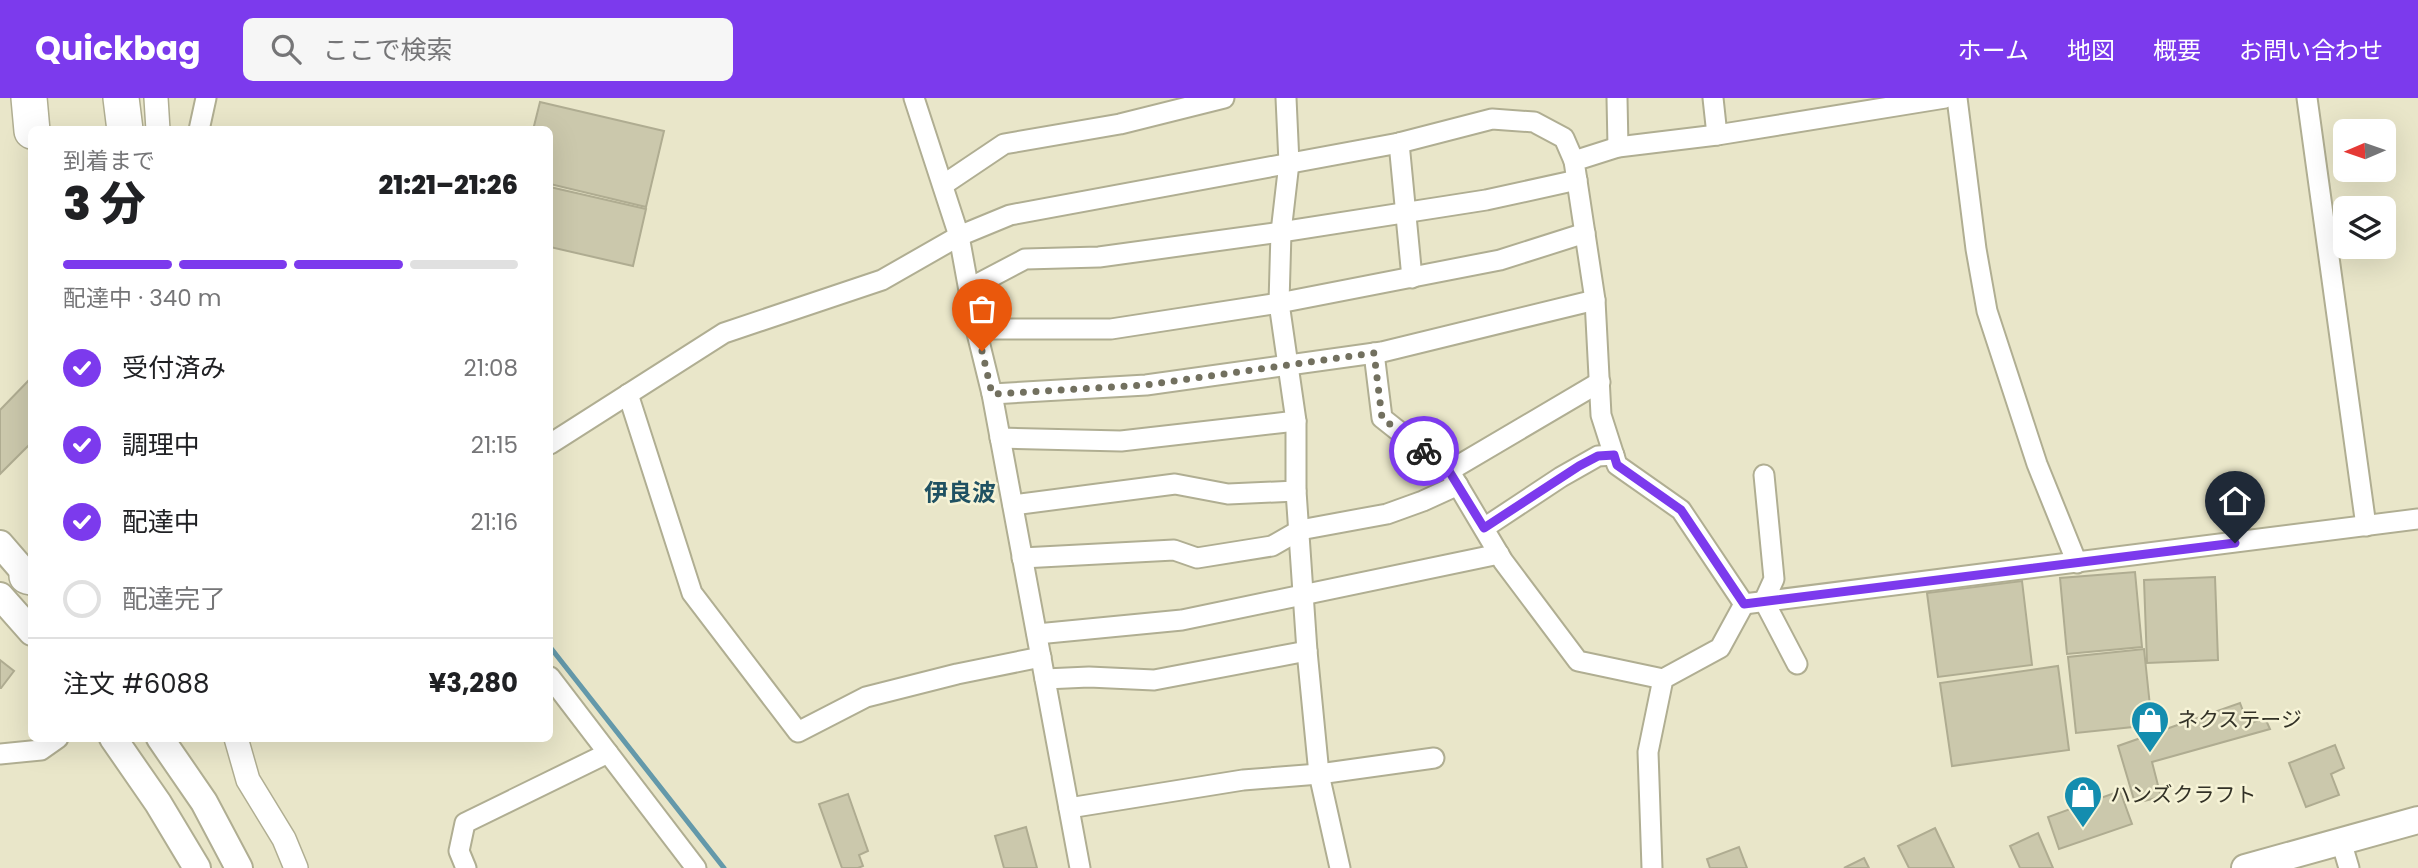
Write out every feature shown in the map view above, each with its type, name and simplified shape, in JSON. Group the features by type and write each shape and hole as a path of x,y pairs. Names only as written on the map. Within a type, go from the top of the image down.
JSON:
{"highway":[{"path":"29,98 32,126"},
{"path":"121,98 124,126"}],"main road":[{"path":"0,544 22,583 28,612"},
{"path":"116,742 158,803 197,868"},
{"path":"163,742 204,802 239,868"},
{"path":"2245,868 2418,820"}],"street":[{"path":"156,98 158,126"},
{"path":"200,126 206,98"},
{"path":"914,98 960,236 1080,868"},
{"path":"943,185 1004,144 1121,124 1224,98"},
{"path":"1286,98 1289,163 1281,232 1279,303 1296,421 1296,491 1319,775 1340,868"},
{"path":"1617,98 1618,147"},
{"path":"1713,98 1717,135"},
{"path":"970,288 1025,259 1099,257 1486,200 1576,170 1618,147 1717,135 1945,98"},
{"path":"1957,98 1976,249 1987,311 2037,464 2077,563"},
{"path":"2307,98 2366,526"},
{"path":"553,442 724,333 882,280 960,236 1010,215 1399,143 1492,119 1534,122 1564,138 1576,170 1595,300 1601,415 1617,465 1681,510 1744,604"},
{"path":"1399,143 1412,278"},
{"path":"976,328 1111,329 1279,303 1500,260 1585,233"},
{"path":"992,394 1146,385 1374,353 1595,300"},
{"path":"1374,353 1382,418 1454,478 1499,554 1578,661 1663,679 1720,648 1744,604"},
{"path":"1022,558 1174,550 1198,558 1272,547 1300,530 1387,514 1423,502 1454,478 1600,382"},
{"path":"628,394 692,593 798,732 866,697 957,674 1041,657"},
{"path":"1000,438 1121,441 1296,421"},
{"path":"1484,528 1598,456 1614,455"},
{"path":"1764,475 1774,579 1764,601"},
{"path":"1013,505 1175,484 1228,494 1296,491"},
{"path":"1744,604 2418,519"},
{"path":"1037,634 1182,620 1499,554"},
{"path":"1764,601 1797,664"},
{"path":"1045,678 1154,680 1307,651"},
{"path":"1651,868 1648,752 1663,679"},
{"path":"553,681 696,868"},
{"path":"0,754 41,750 52,742"},
{"path":"237,742 248,780 284,839 296,868"},
{"path":"466,868 459,851 465,823 608,753"},
{"path":"1069,808 1243,780 1319,775 1434,758"},
{"path":"2342,841 2349,868"}],"building":[{"path":"540,102 664,131 646,207 553,185 553,126 534,126"},
{"path":"553,188 646,209 633,266 553,248"},
{"path":"28,381 28,446 0,474 0,410"},
{"path":"2135,572 2142,647 2067,654 2060,578"},
{"path":"2215,577 2218,660 2147,663 2144,580"},
{"path":"2022,581 2032,665 1938,677 1927,593"},
{"path":"2144,649 2152,725 2076,733 2068,657"},
{"path":"0,660 14,671 1,688 0,688"},
{"path":"2058,666 2069,750 1952,766 1940,683"},
{"name":"ネクステージ","path":"2240,703 2248,724 2265,718 2270,729 2152,762 2161,797 2135,803 2118,746"},
{"path":"2335,745 2344,768 2331,774 2339,795 2306,807 2289,763"},
{"path":"2120,791 2132,824 2059,849 2048,817"},
{"path":"848,794 868,851 859,855 863,866 858,868 842,868 819,804"},
{"path":"1026,827 1037,868 1004,868 995,836"},
{"path":"1935,828 1954,868 1909,868 1898,846"},
{"path":"2038,833 2053,868 2020,868 2010,846"},
{"path":"1739,847 1747,868 1710,868 1707,859"},
{"path":"1864,858 1869,868 1844,868"}],"waterway":[{"path":"553,651 724,868"}],"way so far":[{"path":"982,351 992,394 1146,385 1374,353 1382,418 1424,451"}],"place":[{"name":"ネクステージ","path":"2150,754"},
{"name":"ハンズクラフト","path":"2083,829"}],"district":[{"name":"伊良波","path":"960,493"}],"route":[{"path":"1424,451 1449,471 1484,528 1579,466 1598,456 1614,455 1617,465 1681,510 1744,604 2235,543"}]}
